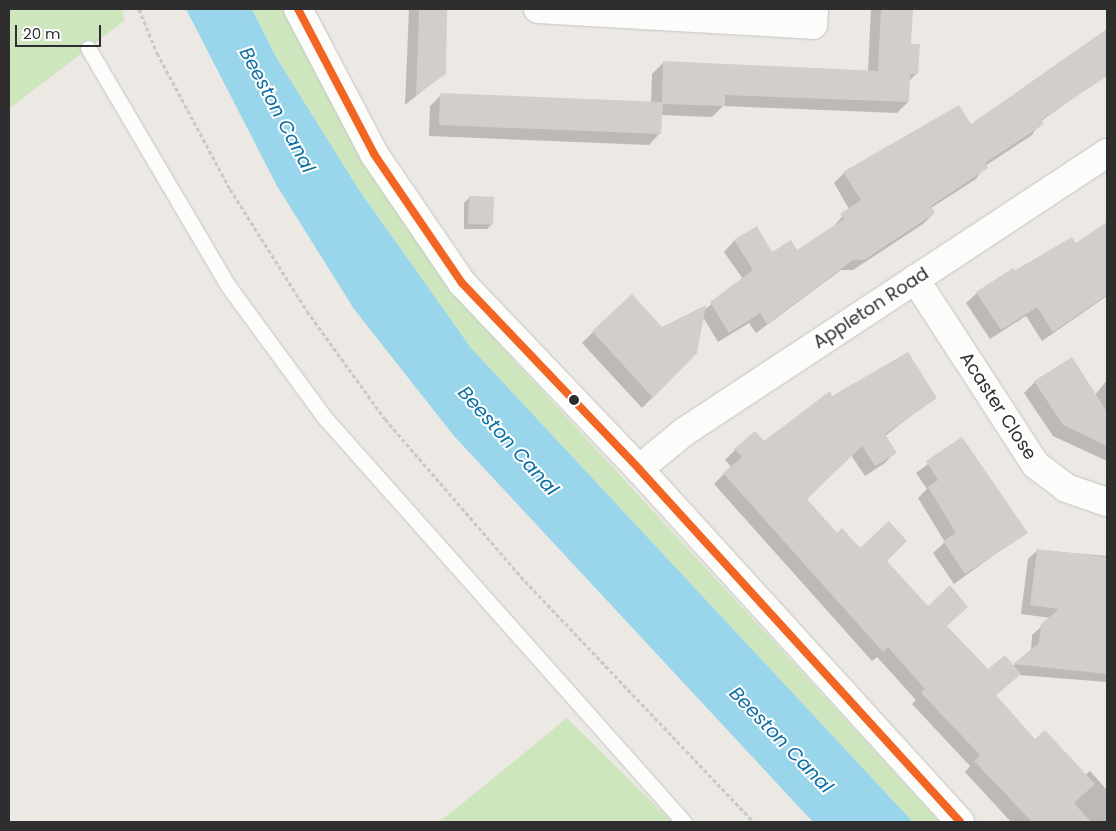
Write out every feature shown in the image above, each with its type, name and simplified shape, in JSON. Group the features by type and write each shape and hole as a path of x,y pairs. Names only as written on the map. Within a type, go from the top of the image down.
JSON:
{"street":[{"path":"298,9 374,154 462,282 639,469 960,822"},
{"path":"538,9 814,25 814,9"},
{"name":"Appleton Road","path":"639,469 684,432 1107,153"},
{"name":"Acaster Close","path":"914,279 1036,465 1066,488 1107,502"}],"lane":[{"path":"88,48 229,287 325,418 684,822"}],"path":[{"path":"139,9 157,53 230,189 307,311 385,419 526,582 754,822"}],"green space":[{"path":"9,9 121,9 125,20 9,109"},
{"path":"252,9 285,9 354,142 475,318 940,822 913,822 471,348 359,190 276,57"},
{"path":"567,718 672,822 438,822 458,807"}],"water":[{"name":"Beeston Canal","path":"186,9 252,9 276,57 359,190 471,348 913,822 812,821 454,436 354,309 277,186"}],"building":[{"path":"419,9 447,9 446,74 416,95"},
{"path":"881,9 913,9 911,44 920,44 918,74 910,74 909,102 725,95 725,106 663,104 661,134 439,125 440,93 662,102 663,61 878,71"},
{"path":"1107,29 1107,76 1041,120 1044,124 985,163 988,168 931,206 935,213 864,260 853,260 767,324 760,313 729,333 710,302 753,270 734,240 757,226 772,252 791,240 797,250 844,219 840,214 861,200 843,172 959,105 971,124"},
{"path":"469,196 494,197 493,225 468,224"},
{"path":"1107,222 1107,295 1053,332 1037,307 1001,330 976,292 1013,268 1015,271 1072,237 1076,243"},
{"path":"632,294 662,327 706,305 697,353 653,398 592,331"},
{"path":"908,352 937,398 885,434 897,453 875,466 862,446 807,499 837,533 842,528 860,548 889,521 907,541 887,561 928,606 950,585 968,607 947,626 988,669 1005,655 1021,674 996,695 1035,739 1045,730 1095,784 1074,803 1091,822 1032,822 974,761 980,755 921,693 925,689 888,647 883,652 723,473 742,457 734,449 755,431 764,441 830,391 832,396"},
{"path":"1072,357 1107,412 1107,446 1063,425 1034,381"},
{"path":"962,437 1028,533 965,574 943,541 956,533 928,487 938,480 926,461"},
{"path":"1037,549 1107,557 1107,674 1013,664 1039,643 1041,624 1059,609 1030,605"}],"transit line":[{"path":"298,9 374,154 462,283 639,469 960,822"}]}
